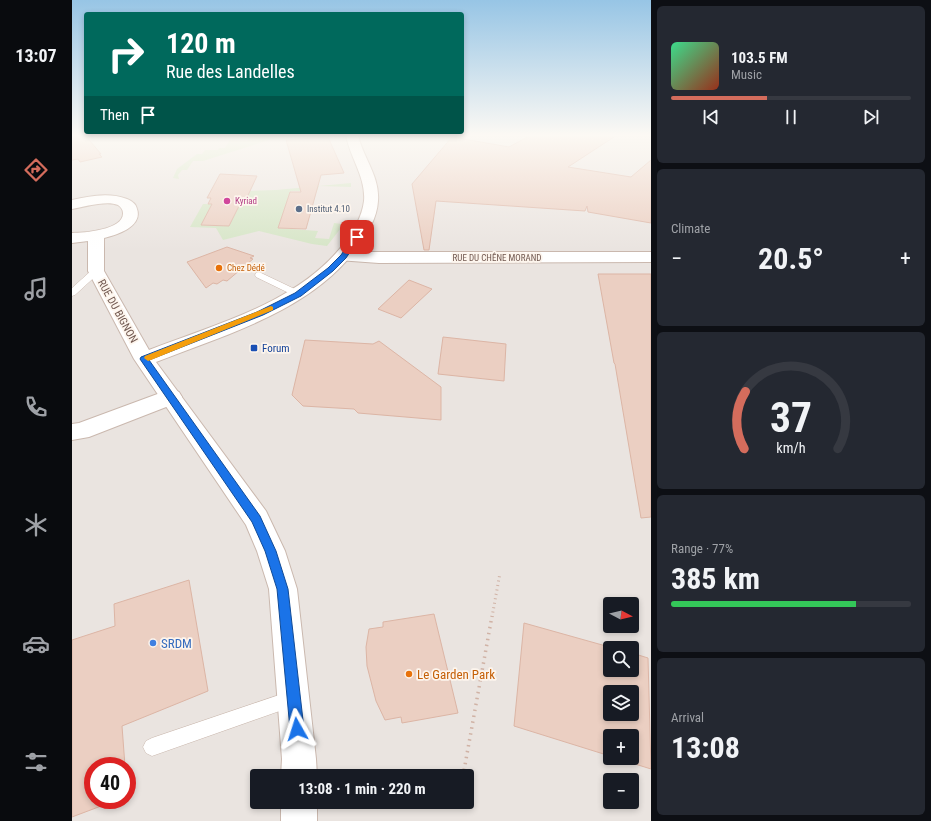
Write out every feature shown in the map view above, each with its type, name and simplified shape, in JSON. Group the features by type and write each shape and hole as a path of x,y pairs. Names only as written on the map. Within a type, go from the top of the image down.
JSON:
{"street":[{"path":"144,359 254,316 298,294 318,281 344,257 362,230 370,211 371,202 368,173"},
{"path":"72,238 96,236 108,233 126,223 130,217 131,211 129,206 113,200 102,199 74,202"},
{"name":"RUE DU BIGNON","path":"96,236 96,271 144,359 257,519 271,551 283,589 294,698 299,769"},
{"name":"RUE DU CHÊNE MORAND","path":"344,257 651,257"},
{"path":"72,432 81,431 171,397"},
{"path":"299,809 299,821"}],"lane":[{"path":"72,293 96,271"},
{"path":"259,275 298,294"},
{"path":"152,747 294,698"}],"path":[{"path":"464,769 500,573"}],"shaded area":[{"path":"72,173 651,173 651,821 72,821"}],"green space":[{"path":"175,173 179,173 178,175 179,179 173,178"},
{"path":"351,183 351,187 319,186 317,191 291,191 278,228 318,231 315,238 329,239 334,223 342,224 341,228 327,246 312,244 259,231 223,240 216,228 190,227 203,204 212,204 202,225 229,226 239,206 243,206 250,191"}],"building":[{"path":"296,173 340,173 321,175 306,229 278,228 290,192 301,192"},
{"path":"421,173 608,173 631,177 635,173 651,173 651,223 588,212 587,206 585,211 436,201 429,250 424,250 412,184"},
{"name":"Kyriad","path":"220,174 257,176 243,206 239,206 229,226 201,225 212,204 208,204 211,198 207,198"},
{"name":"Chez Dédé","path":"227,247 254,256 250,258 253,259 227,281 223,280 217,284 213,283 206,288 187,262"},
{"path":"598,274 651,274 651,517 641,518"},
{"path":"409,280 432,289 401,318 378,309"},
{"path":"443,337 506,344 504,381 438,374"},
{"path":"305,340 373,344 379,341 441,387 441,420 358,413 354,409 303,406 292,395"},
{"path":"189,580 208,691 122,726 124,757 84,757 84,809 93,809 72,817 72,640 115,626 114,604"},
{"name":"Le Garden Park","path":"434,614 458,713 402,723 401,717 385,720 376,701 367,666 366,647 369,629 383,627 383,622"},
{"path":"524,623 603,645 603,677 639,677 639,655 648,658 651,769 638,765 639,729 603,729 603,754 514,726"}],"slow traffic":[{"path":"148,358 271,308"}],"place":[{"name":"Kyriad","path":"227,201"},
{"name":"Institut 4.10","path":"299,209"},
{"name":"Chez Dédé","path":"219,268"},
{"name":"Forum","path":"254,348"},
{"name":"SRDM","path":"153,643"},
{"name":"Le Garden Park","path":"409,674"}],"route":[{"path":"297,729 283,589 271,551 257,519 144,359 244,320 278,305 298,294 318,281 344,257 357,237"}]}
